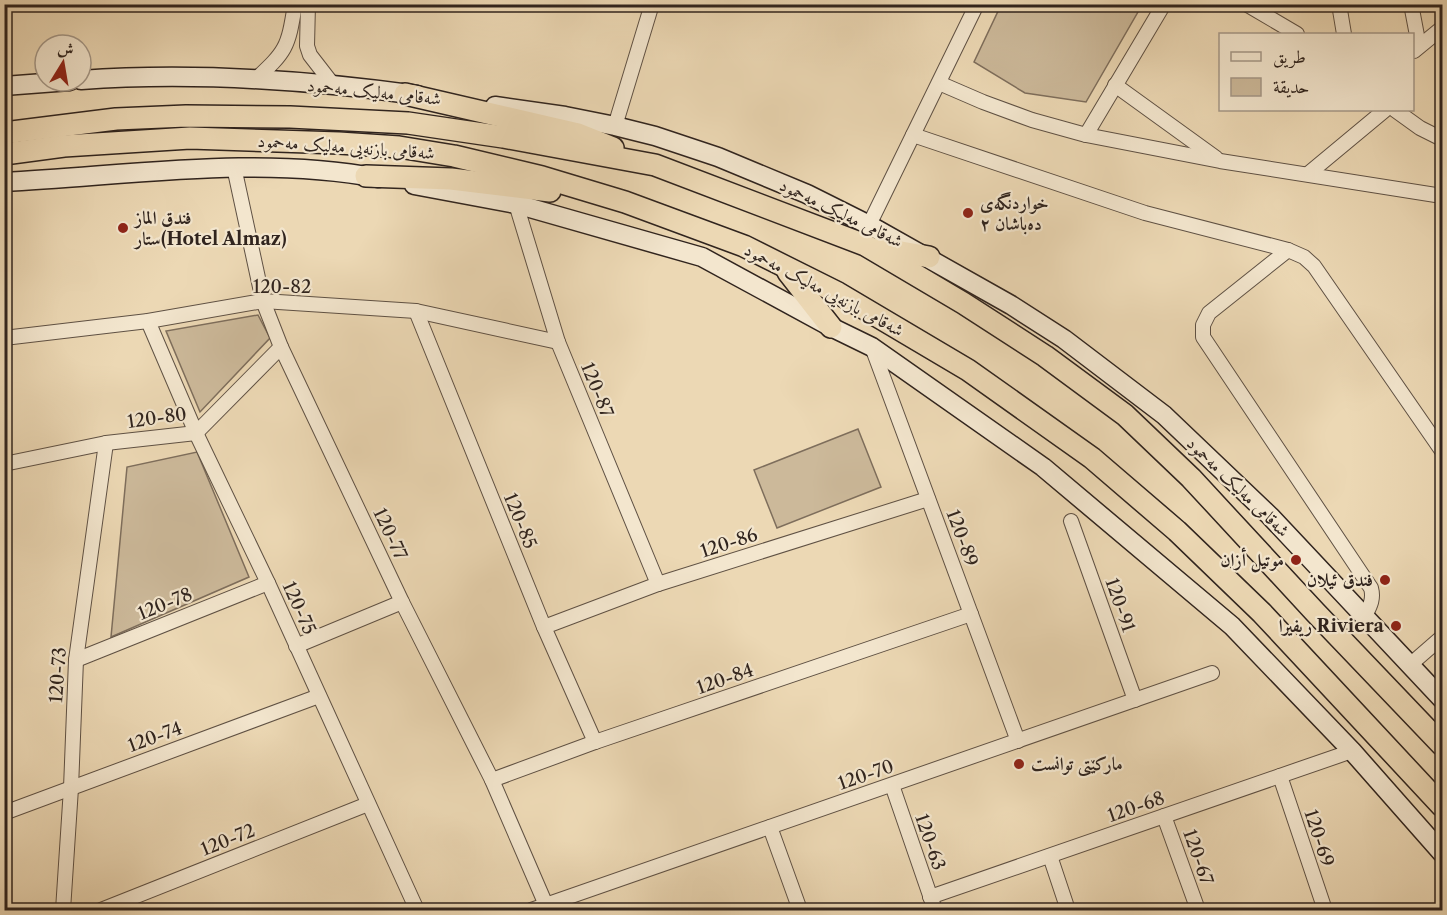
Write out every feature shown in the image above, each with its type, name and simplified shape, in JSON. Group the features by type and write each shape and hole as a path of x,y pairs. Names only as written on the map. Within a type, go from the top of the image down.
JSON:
{"highway":[{"path":"405,93 578,134 655,165"},
{"name":"شەقامی بازنەیی مەلیک مەحمود","path":"4,133 117,119 244,116 408,123 504,137 655,165 867,235 963,303 1046,356 1125,415 1191,478 1299,596 1443,745"},
{"name":"شەقامی بازنەیی مەلیک مەحمود","path":"4,154 64,146 190,138 399,147 512,168 625,202 744,246 838,293 968,370 1092,458 1177,531 1262,613 1443,806"},
{"path":"366,176 483,182 625,202"},
{"path":"867,235 929,257"},
{"path":"784,266 831,327"}],"main road":[{"name":"شەقامی مەلیک مەحمود","path":"93,79 164,77 334,86 405,93 565,116 615,126 655,136 718,157 807,194 867,235"},
{"path":"4,80 33,79"},
{"path":"4,86 33,84"},
{"path":"4,182 234,167 326,171 366,176 516,204 702,257 872,347 1043,467 1223,619 1352,751 1443,853"},
{"name":"شەقامی مەلیک مەحمود","path":"929,257 1064,339 1164,415 1270,516 1443,699"}],"street":[{"path":"254,81 286,48 295,4"},
{"path":"308,4 310,55 334,86"},
{"path":"615,126 652,4"},
{"path":"867,235 977,4"},
{"path":"1086,135 1164,4"},
{"path":"1246,4 1295,33"},
{"path":"1272,4 1275,21"},
{"path":"1339,4 1344,33"},
{"path":"1411,4 1416,49"},
{"path":"1416,49 1443,28"},
{"path":"939,82 983,102 1032,120 1086,135 1220,161 1443,196"},
{"path":"1116,86 1220,161"},
{"path":"1308,174 1384,111"},
{"path":"1396,111 1420,128 1443,139"},
{"path":"913,135 1145,213 1288,250 1304,257 1314,266 1443,451"},
{"name":"120-77","path":"234,167 263,301 281,347 402,602 492,780 546,905"},
{"name":"120-87","path":"516,204 558,342 658,584"},
{"path":"1288,250 1209,314 1203,325 1203,337 1371,588 1372,602 1365,616"},
{"name":"120-82","path":"4,338 148,321 263,301 416,312 558,342"},
{"name":"120-85","path":"416,312 544,627 595,742"},
{"name":"120-75","path":"148,321 196,433 268,583 417,910"},
{"name":"120-80","path":"4,464 106,443 196,433 281,347"},
{"name":"120-89","path":"872,347 1018,741"},
{"name":"120-73","path":"63,910 76,660 106,443"},
{"name":"120-86","path":"544,627 658,584 928,499"},
{"name":"120-91","path":"1071,521 1135,700"},
{"name":"120-78","path":"76,660 268,583"},
{"path":"297,646 402,602"},
{"name":"120-84","path":"492,780 595,742 971,614"},
{"path":"1411,664 1443,637"},
{"name":"120-70","path":"531,910 1212,673"},
{"name":"120-74","path":"4,813 319,696"},
{"name":"120-68","path":"933,904 1050,856 1352,751"},
{"name":"120-69","path":"1280,776 1324,910"},
{"name":"120-63","path":"892,785 933,904"},
{"name":"120-72","path":"101,910 368,804"},
{"name":"120-67","path":"1164,816 1198,910"},
{"path":"770,827 800,910"},
{"path":"1050,856 1068,910"}],"green space":[{"path":"1001,5 1142,5 1086,102 1025,93 974,62"},
{"path":"258,315 270,338 200,412 166,331"},
{"path":"858,429 881,487 777,528 754,470"},
{"path":"197,452 249,577 111,637 127,467"}],"place":[{"name":"خواردنگەی دەباشان ٢","path":"968,213"},
{"name":"فندق الماز ستار(Hotel Almaz)","path":"123,228"},
{"name":"موتيل أزان","path":"1296,560"},
{"name":"فندق ئيلان","path":"1385,580"},
{"name":"ریفیرا Riviera","path":"1396,626"},
{"name":"مارکێتی توانست","path":"1019,764"}]}
